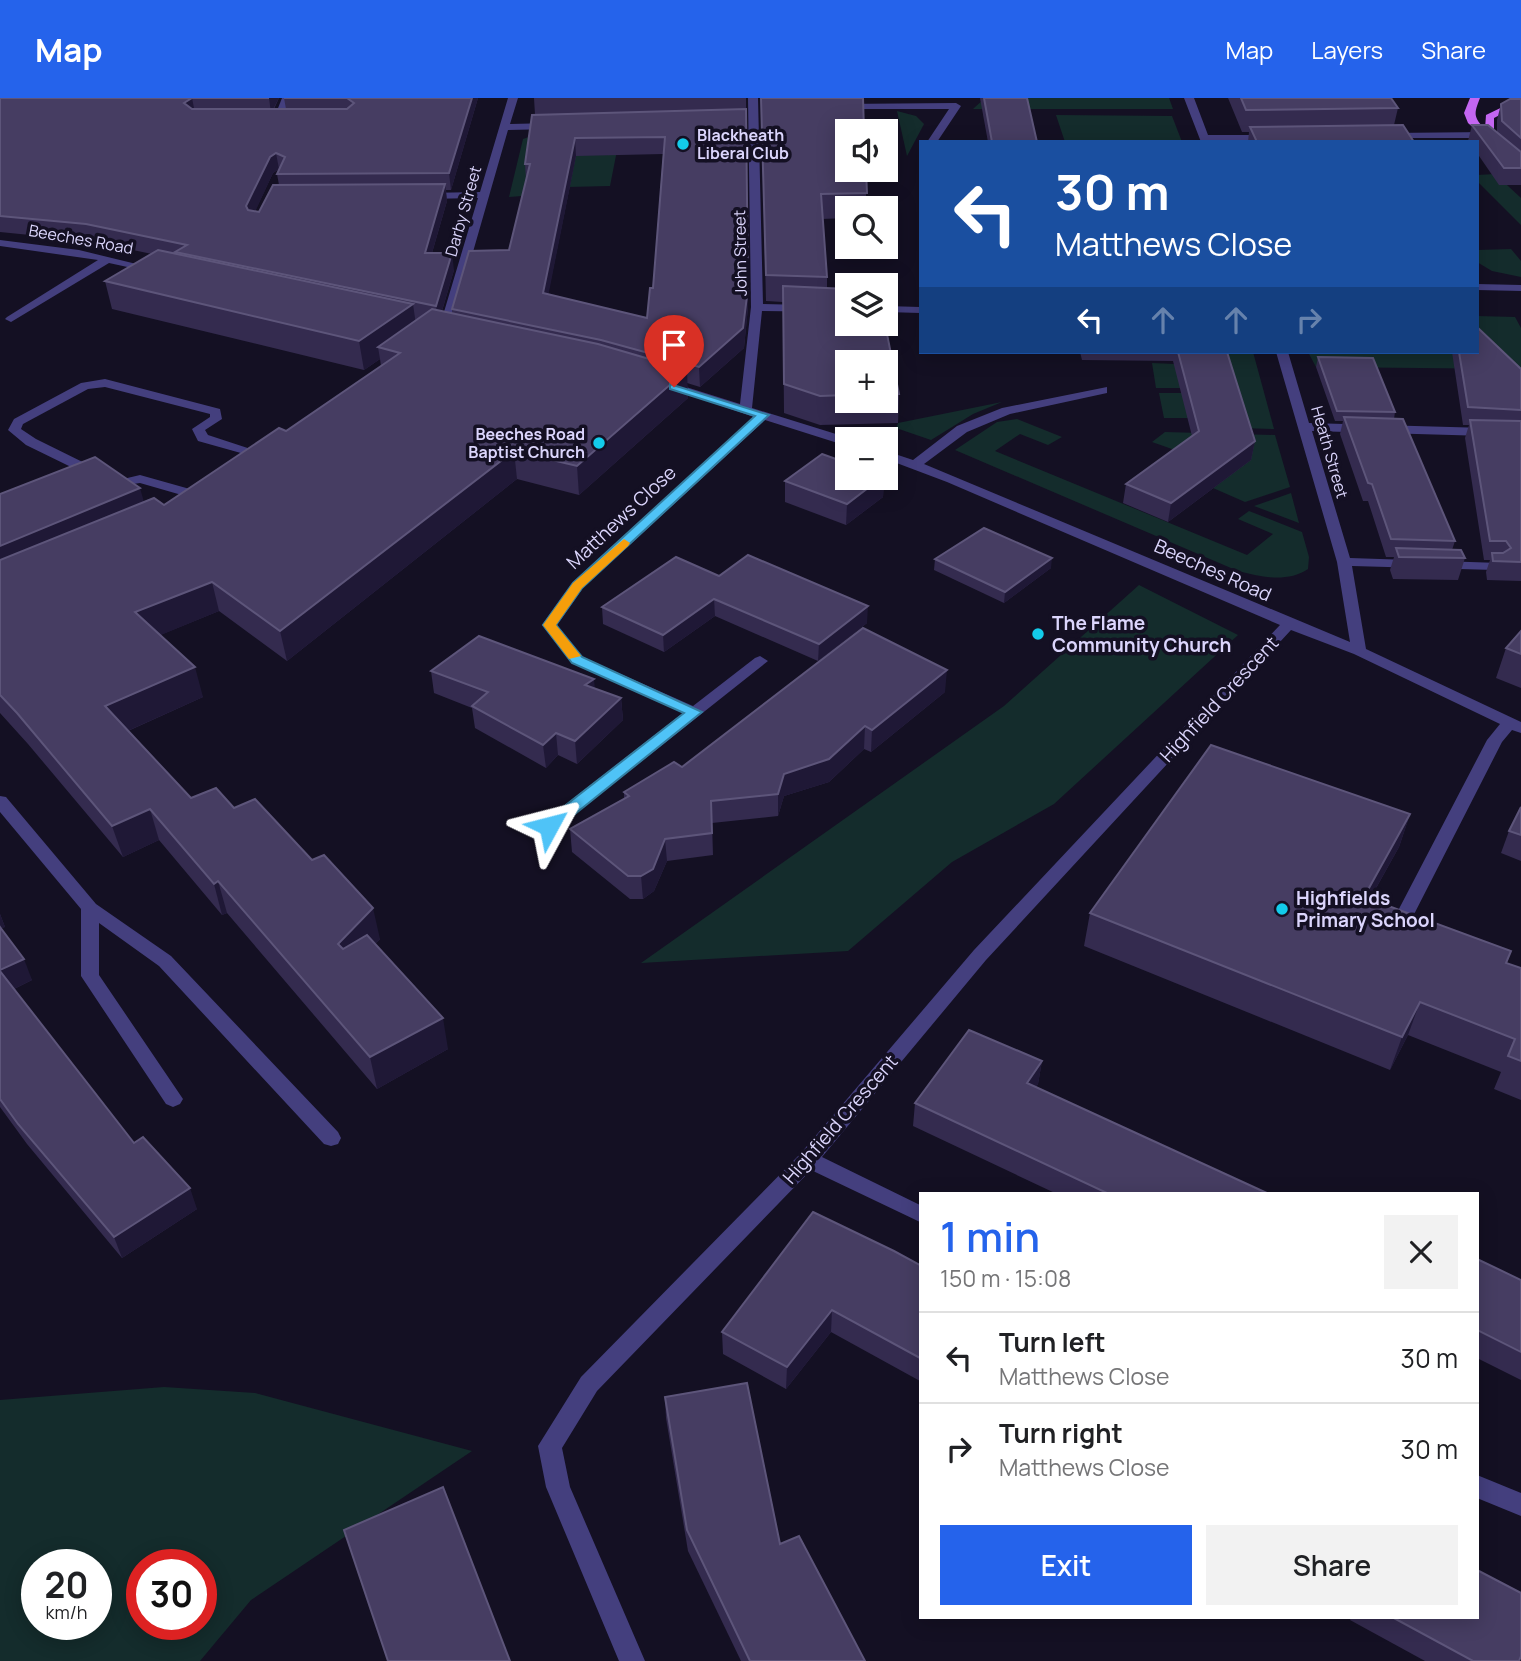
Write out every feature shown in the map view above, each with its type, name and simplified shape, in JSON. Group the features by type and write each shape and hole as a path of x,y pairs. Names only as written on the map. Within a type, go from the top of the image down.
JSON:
{"main road":[{"path":"1475,98 1470,107 1471,121 1490,135 1521,167"},
{"path":"1506,98 1521,99"},
{"path":"1490,135 1489,117 1521,99"}],"street":[{"path":"287,98 271,119 288,119"},
{"name":"Darby Street","path":"444,333 513,98"},
{"path":"1189,98 1205,140 1284,137"},
{"path":"753,103 766,107"},
{"name":"John Street","path":"746,407 757,307 753,103"},
{"path":"834,107 956,106 933,140"},
{"path":"740,121 754,121"},
{"path":"504,127 560,126"},
{"path":"1380,136 1490,135"},
{"path":"407,196 484,195"},
{"name":"Beeches Road","path":"0,243 174,274"},
{"path":"11,319 106,260"},
{"path":"1479,287 1521,288"},
{"path":"757,307 835,309"},
{"path":"898,309 919,310"},
{"name":"Heath Street","path":"1283,354 1344,562 1359,651"},
{"path":"654,381 746,407 835,438"},
{"path":"199,497 140,479 117,484 31,442 14,430 18,422 85,386 105,383 216,412 216,419 198,429 203,438 264,450 239,468"},
{"path":"915,465 962,429 1006,411 1103,390"},
{"name":"Matthews Close","path":"694,712 577,660 550,625 578,585 763,415"},
{"path":"1304,427 1521,433"},
{"name":"Beeches Road","path":"898,459 1359,651 1516,725"},
{"path":"1344,562 1495,566"},
{"name":"Highfield Crescent","path":"632,1661 558,1486 550,1446 589,1384 808,1159 980,956 1289,624"},
{"path":"549,826 760,661"},
{"path":"1398,928 1495,740 1516,725"},
{"path":"0,802 90,908 165,961 331,1138"},
{"path":"90,908 90,976 173,1099"},
{"path":"808,1159 919,1214"},
{"path":"1479,1487 1521,1505"}],"green space":[{"path":"985,98 1169,98 1173,109 973,109"},
{"path":"897,111 916,116 924,124 907,156"},
{"path":"1056,115 1172,116 1181,140 1064,140"},
{"path":"621,130 610,186 524,188 522,196 509,197 523,139 540,133"},
{"path":"1495,174 1521,198 1521,225 1479,183 1479,175"},
{"path":"1511,249 1521,261 1521,277 1492,271 1479,263 1479,250"},
{"path":"1479,316 1515,317 1521,328 1521,369 1316,367 1309,354 1479,354"},
{"path":"1208,354 1254,354 1274,429 1241,428"},
{"path":"1152,363 1175,364 1181,388 1156,388"},
{"path":"1159,393 1183,393 1189,418 1164,418"},
{"path":"1002,402 973,414 931,440 898,429 898,423"},
{"path":"1017,419 1062,437 1048,445 1020,434 995,451 1247,555 1273,534 1238,519 1249,511 1302,532 1309,557 1308,569 1283,577 1265,577 1238,571 955,450 997,422"},
{"path":"1165,432 1275,435 1290,487 1245,502 1213,488 1251,459 1189,455 1152,442"},
{"path":"1291,493 1299,523 1254,506"},
{"path":"1139,585 1238,635 1054,804 952,862 848,951 641,963 1004,706"},
{"path":"164,1387 255,1393 472,1451 251,1600 200,1661 0,1661 0,1400"}],"building":[{"path":"0,98 192,98 184,103 192,109 347,109 354,103 347,98 472,98 449,173 277,174 285,157 276,153 270,157 246,206 248,210 259,212 273,185 445,184 425,253 452,253 436,306 175,252 187,245 86,224 0,216"},
{"path":"761,98 863,98 864,119 835,119 835,182 867,182 867,193 821,194 827,277 766,275"},
{"path":"984,98 1027,98 1037,140 992,140"},
{"path":"1241,98 1391,98 1398,108 1246,110"},
{"path":"1510,99 1521,99 1521,138 1502,121 1501,104"},
{"path":"746,109 748,288 743,328 699,367 601,340 452,309 469,251 509,250 530,164 525,164 532,115","holes":["665,137 653,288 650,288 647,318 543,293 575,138"]},
{"path":"1403,125 1413,140 1256,140 1250,127"},
{"path":"1472,125 1488,125 1521,152 1521,168 1504,168"},
{"path":"158,250 413,304 359,341 105,281"},
{"path":"783,286 835,288 835,336 887,336 890,350 835,350 835,395 820,396 784,384"},
{"path":"432,309 598,344 687,370 577,466 514,451 280,631 212,582 135,612 195,667 105,706 191,798 216,788 234,808 255,799 312,860 324,855 373,908 338,944 343,949 367,935 443,1018 370,1057 218,881 214,884 150,809 112,826 0,695 0,560 154,498 164,505 279,428 286,431 400,353 378,347"},
{"path":"1479,329 1521,369 1521,410 1468,407 1459,354 1479,354"},
{"path":"1179,354 1228,354 1255,441 1171,503 1126,484 1199,431"},
{"path":"1318,357 1373,358 1395,412 1337,411"},
{"path":"1344,417 1403,419 1455,541 1391,539"},
{"path":"1470,420 1521,421 1521,562 1493,561 1492,553 1503,553 1511,548 1506,541 1490,541"},
{"path":"822,454 835,459 835,490 865,490 847,504 785,481"},
{"path":"95,457 140,488 0,546 0,494"},
{"path":"984,528 1052,558 1005,592 935,559"},
{"path":"1396,548 1461,550 1465,558 1399,557"},
{"path":"748,555 868,606 819,644 714,599 663,635 602,607 676,557 719,576"},
{"path":"863,628 947,670 872,730 865,726 829,759 784,774 778,794 711,801 712,833 665,839 653,869 641,876 628,876 570,829 629,796 624,792 674,762 682,767"},
{"path":"1521,631 1521,654 1506,648"},
{"path":"479,636 594,679 585,685 621,698 575,741 556,733 543,745 472,706 488,692 431,671"},
{"path":"1211,745 1410,814 1364,897 1511,951 1506,963 1521,968 1521,1061 1508,1056 1515,1039 1420,1002 1402,1037 1090,913"},
{"path":"1521,807 1521,835 1509,831"},
{"path":"0,927 24,959 0,970"},
{"path":"0,971 134,1143 143,1137 190,1188 114,1237 0,1099"},
{"path":"969,1030 1042,1061 1027,1083 1265,1192 1105,1192 915,1103"},
{"path":"813,1212 919,1264 919,1357 832,1310 787,1367 722,1332"},
{"path":"1479,1260 1521,1280 1521,1352 1479,1331"},
{"path":"747,1383 780,1544 799,1536 865,1661 750,1661 687,1530 665,1397"},
{"path":"443,1487 510,1661 388,1661 344,1530"},
{"path":"1479,1571 1521,1593 1521,1656 1519,1661 1473,1661 1396,1619 1479,1619"}],"slow traffic":[{"path":"574,656 550,625 578,585 624,543"}],"place":[{"name":"Blackheath Liberal Club","path":"683,144"},
{"name":"Beeches Road Baptist Church","path":"599,443"},
{"name":"The Flame Community Church","path":"1038,634"},
{"name":"Highfields Primary School","path":"1282,909"}],"route":[{"path":"549,826 694,712 577,660 550,625 578,585 763,415 746,407 674,387"}]}
